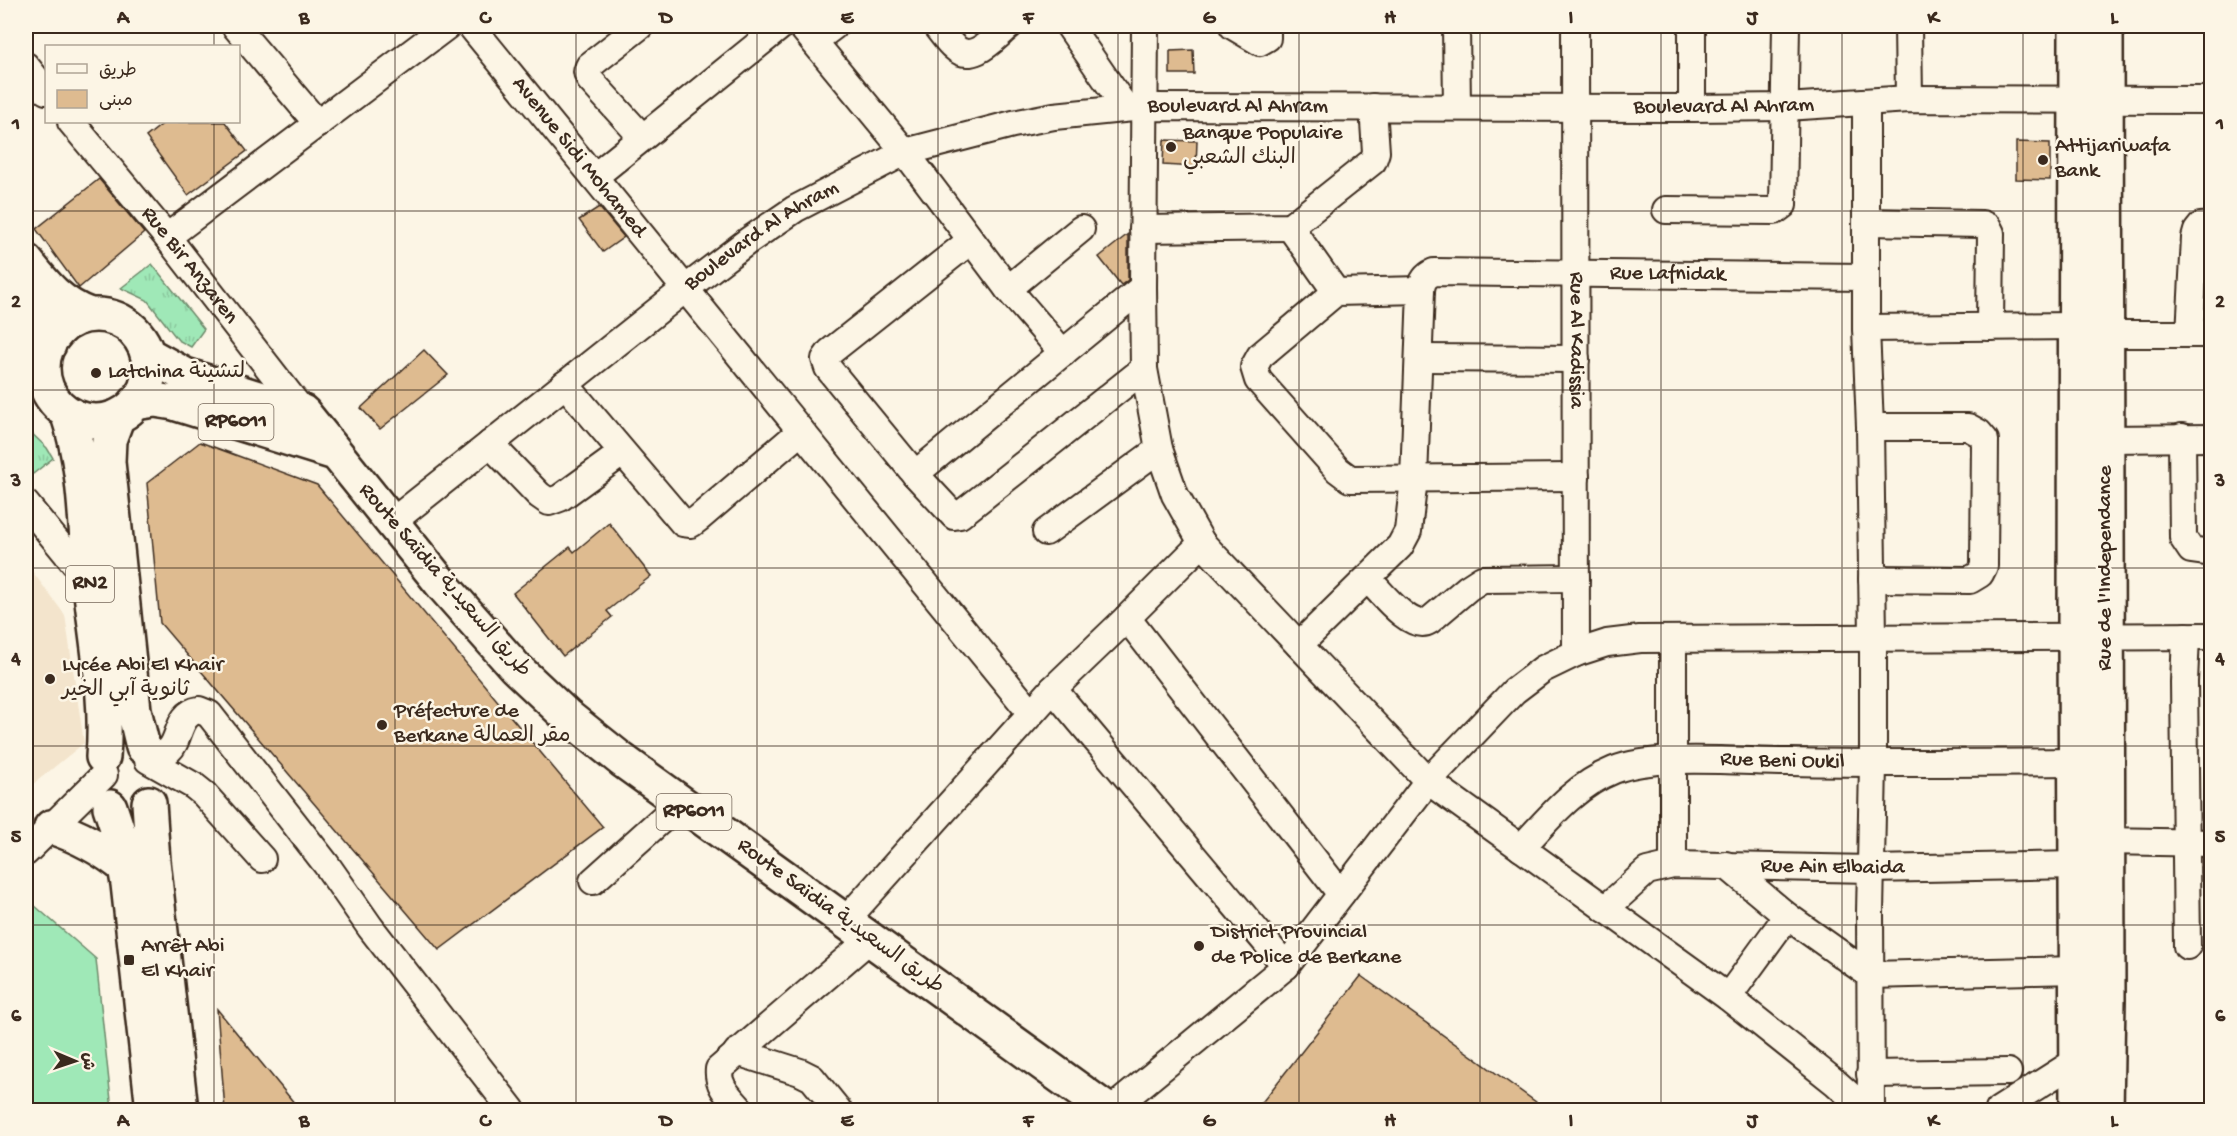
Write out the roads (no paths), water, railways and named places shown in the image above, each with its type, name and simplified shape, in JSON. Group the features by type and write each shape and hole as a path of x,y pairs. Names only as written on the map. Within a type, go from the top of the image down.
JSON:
{"main road":[{"name":"Rue de l'Independance","path":"2076,26 2091,99 2106,334 2106,439 2091,636 2076,762 2077,1110"},
{"name":"Rue de l'Independance","path":"2106,26 2091,99 2075,327 2091,636 2106,841 2108,1000 2106,1110"},
{"path":"26,261 54,295 71,307 90,315"},
{"path":"26,301 40,321 49,345"},
{"path":"49,345 54,336 70,322 90,315 101,315 121,321 137,335 147,354"},
{"name":"RN2","path":"49,345 45,355 44,377 52,397 67,412 80,462 104,712 104,766 110,807 120,837 126,868 153,1110"},
{"name":"RP6011","path":"147,354 185,375 303,412"},
{"name":"RN2","path":"147,354 148,375 141,395 126,410 109,440 108,462 133,699 146,753 153,861 181,1110"},
{"name":"RP6011","path":"126,410 155,400 174,402 336,453"},
{"path":"67,412 87,420 108,420 126,410"},
{"name":"Route Saïdia طريق السعيدية","path":"303,412 444,588 540,692 594,739 1109,1110"},
{"path":"104,766 110,744 123,738 137,742 146,753"},
{"path":"110,807 122,816 129,817 141,813 149,803"},
{"path":"51,827 84,839 126,868"}],"street":[{"path":"235,26 318,124"},
{"path":"167,237 447,26"},
{"name":"Avenue Sidi Mohamed","path":"471,26 1031,713"},
{"path":"640,26 589,66 586,72 590,80 642,137"},
{"path":"594,177 781,26"},
{"path":"834,26 808,33 905,152 1008,289 1063,353"},
{"path":"936,26 955,49 967,53 979,50 1009,26"},
{"path":"1070,26 1134,107"},
{"path":"1145,26 1134,107 1143,229 1144,369 1158,449 1175,495 1202,543 1428,781 1728,998 1868,1110"},
{"path":"1233,26 1260,42 1267,38 1267,26"},
{"path":"1456,26 1457,106"},
{"name":"Rue Al Kadissia","path":"1575,26 1576,653"},
{"path":"1692,26 1692,108"},
{"path":"1666,210 1778,210 1783,206 1786,26"},
{"path":"1908,26 1909,99"},
{"path":"26,66 45,90"},
{"name":"Boulevard Al Ahram","path":"392,522 748,240 795,209 905,152 1013,124 1134,107 1692,108 1786,107 1909,99 2211,100"},
{"path":"1866,102 1866,328 1873,637 1868,1110"},
{"path":"1143,229 1290,227 1373,160 1376,144 1373,107"},
{"name":"Rue Bir Anzaren","path":"73,123 167,237 303,412"},
{"path":"1866,222 1982,224 1988,227 1991,233 1990,327"},
{"path":"2106,334 2201,334 2195,238 2201,226 2211,225"},
{"path":"1290,227 1336,292 1260,356 1254,367 1258,380 1343,475 1350,479 1576,477"},
{"path":"1008,289 1081,229"},
{"path":"970,241 830,352 825,359 828,368 915,474 954,516 960,515 1144,369"},
{"name":"Rue Lafnidak","path":"1336,292 1427,281 1576,273 1866,277"},
{"path":"1299,645 1368,579 1405,538 1410,521 1414,479 1419,358 1427,281"},
{"path":"915,474 1143,287"},
{"path":"1866,328 2075,327"},
{"path":"1419,358 1576,359"},
{"path":"565,384 683,523 691,524 801,431"},
{"path":"1870,427 1968,427 1979,433 1985,440 1984,566 1980,574 1970,580 1872,579"},
{"path":"2182,437 2183,538 2191,550 2211,553"},
{"path":"2106,439 2211,438"},
{"path":"490,444 539,495 549,502 560,498 622,453"},
{"path":"1047,532 1158,449"},
{"path":"26,504 90,582"},
{"path":"741,1110 721,1085 718,1078 719,1070 857,930 1053,688 1202,543"},
{"path":"1368,579 1406,618 1422,624 1429,621 1482,579 1489,577 1576,578"},
{"path":"1127,618 1341,894"},
{"path":"2186,636 2184,682 2187,946"},
{"path":"1109,1110 1286,966 1428,781 1514,691 1543,669 1576,653 1607,643 1640,639 2211,636"},
{"path":"1672,864 1673,639"},
{"path":"1053,688 1286,966"},
{"path":"146,753 154,755 168,751 177,739 183,719 192,711 199,710 209,714 512,1110"},
{"path":"146,753 204,794 262,859"},
{"name":"Rue Beni Oukil","path":"1521,848 1574,792 1595,779 1630,764 1673,761 1873,764 2076,762"},
{"path":"26,852 104,766"},
{"path":"593,881 681,802"},
{"path":"2106,841 2211,843"},
{"name":"Rue Ain Elbaida","path":"1605,909 1647,871 1672,864 1871,869 2076,865"},
{"path":"1726,865 1787,916 1870,975 2077,970"},
{"path":"1728,998 1787,916"},
{"path":"738,1052 812,1078 838,1110"},
{"path":"1999,1110 2067,1066 2077,1064"},
{"path":"1816,1068 1849,1110"},
{"path":"1870,1074 2008,1072"}],"place":[{"name":"Banque Populaire البنك الشعبي","path":"1171,147"},
{"name":"Attijariwafa Bank","path":"2043,160"},
{"name":"Latchina لتشينة","path":"96,373"},
{"name":"Lycée Abi El Khair ثانوية آبي الخير","path":"50,679"},
{"name":"Préfecture de Berkane مقر العمالة","path":"382,725"},
{"name":"District Provincial de Police de Berkane","path":"1199,946"},
{"name":"Arrêt Abi El Khair","path":"129,960"}]}
